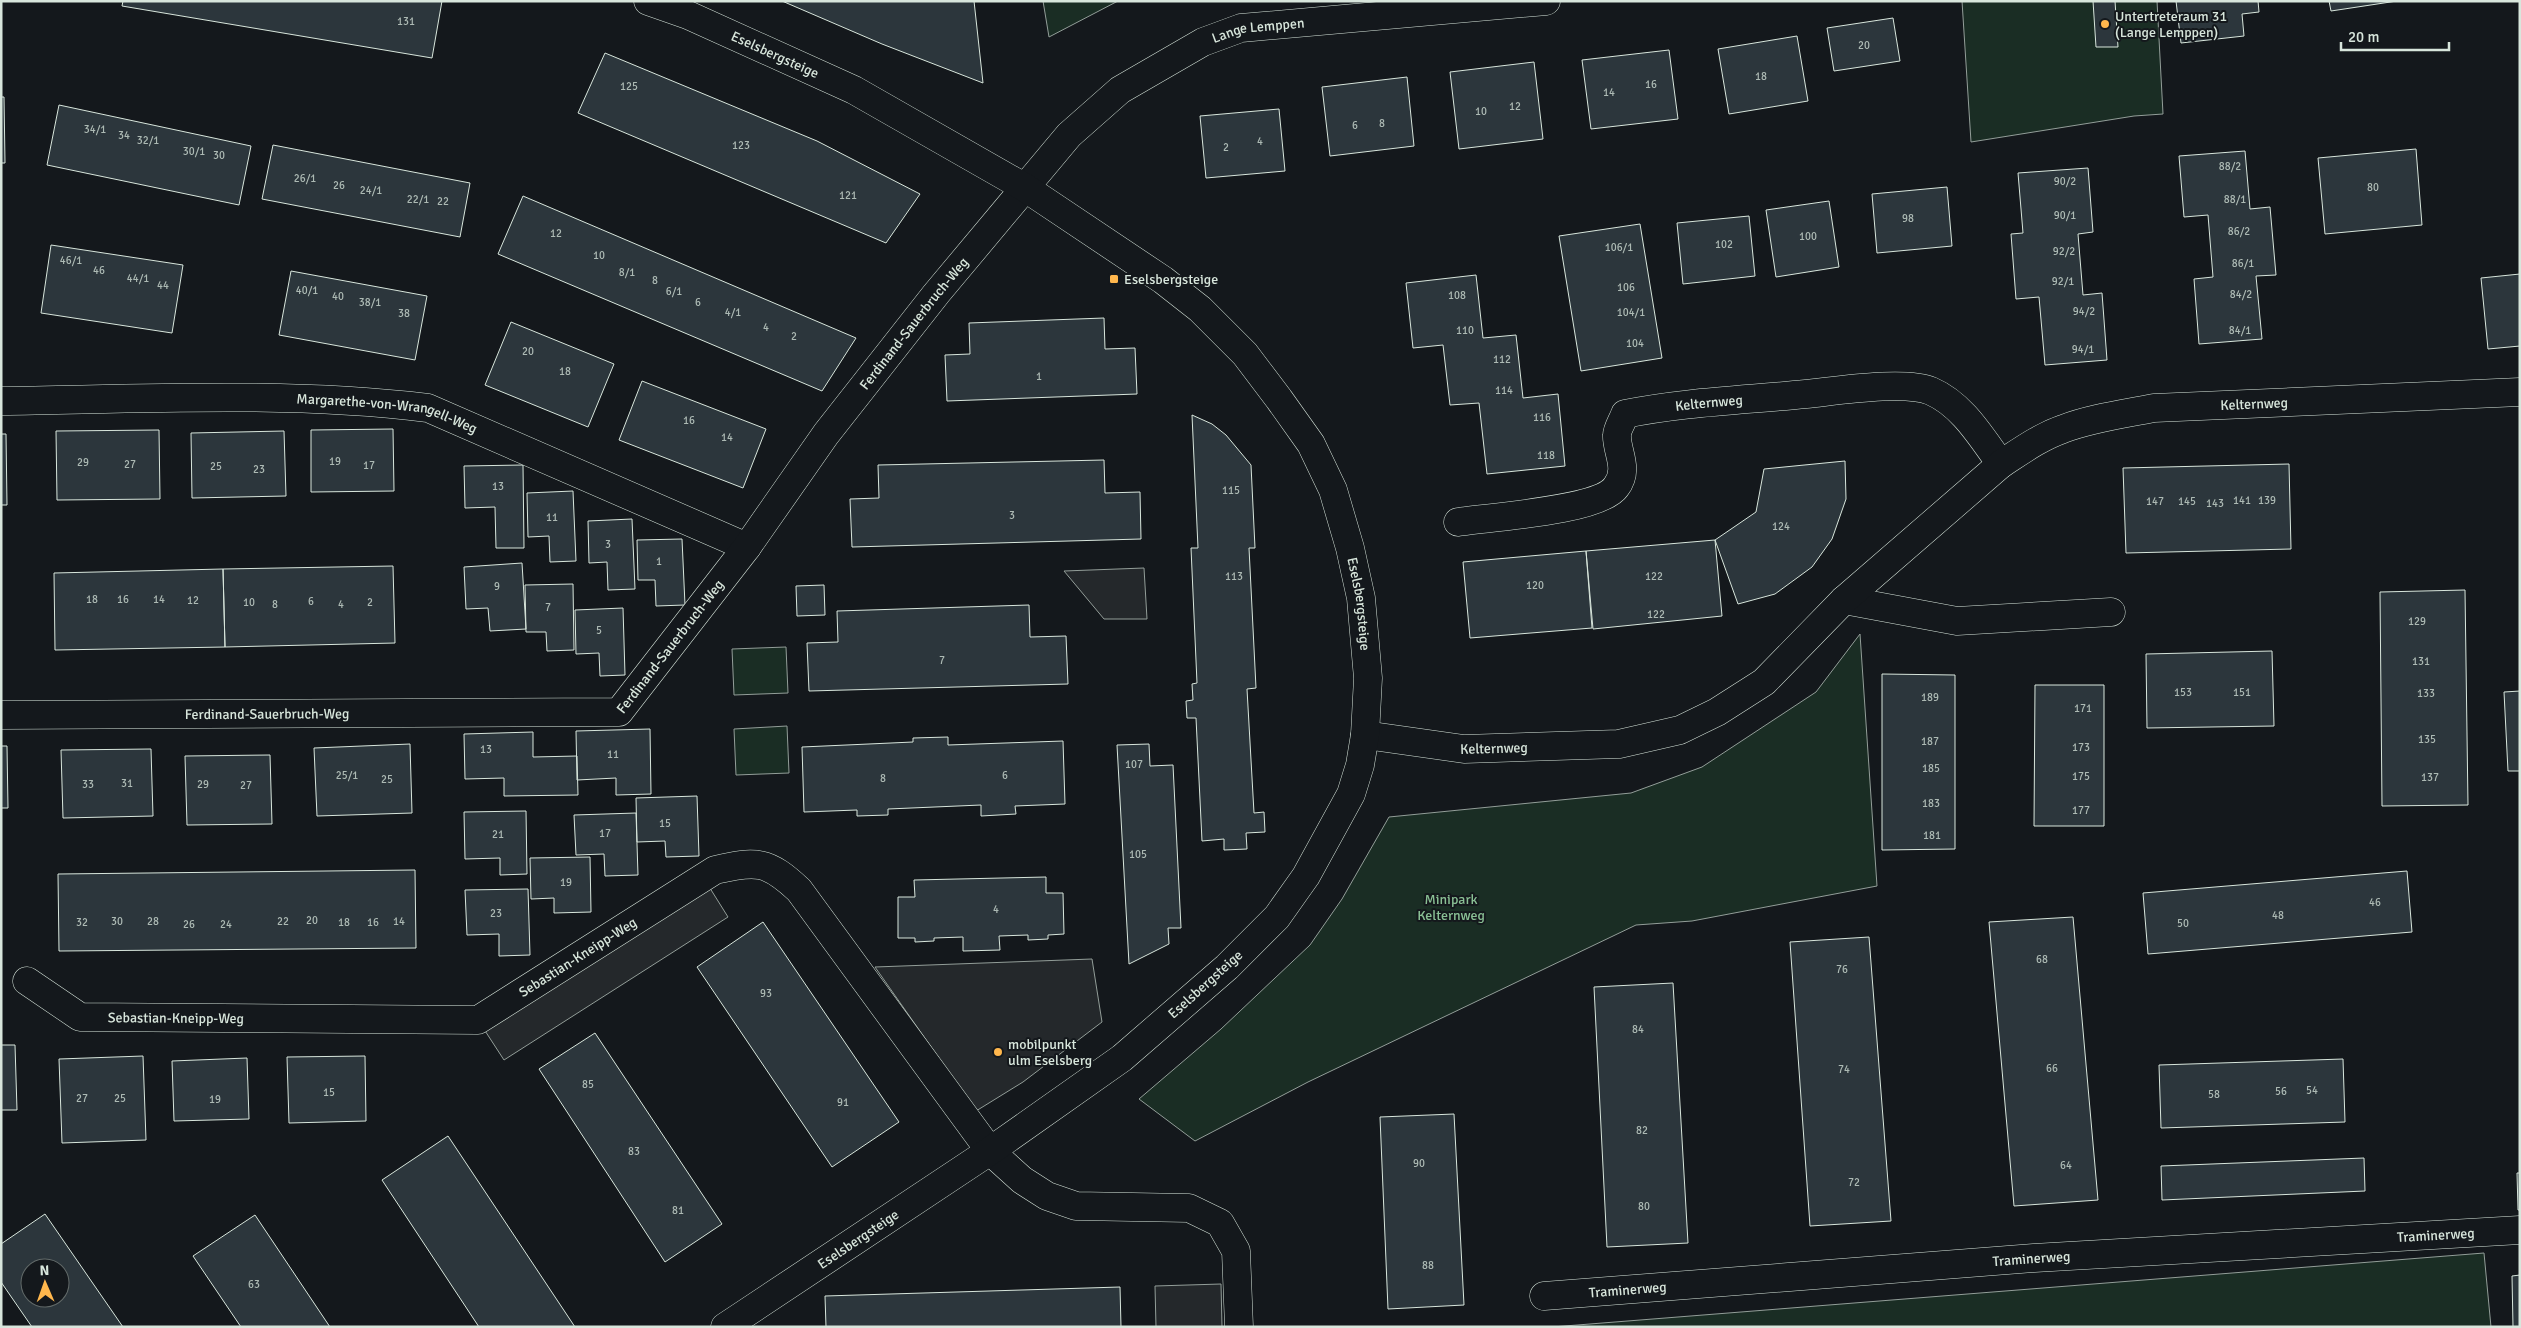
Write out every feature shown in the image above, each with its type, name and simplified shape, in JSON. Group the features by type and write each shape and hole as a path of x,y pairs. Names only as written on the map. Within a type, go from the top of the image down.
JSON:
{"street":[{"name":"Eselsbergsteige","path":"648,1 688,15 854,90 1024,187 1163,280 1200,309 1245,354 1311,444 1333,490 1350,548 1361,598 1368,678 1365,735 1360,765 1351,794 1306,876 1277,917 1226,967 1122,1058 990,1151 725,1327"},
{"name":"Lange Lemppen","path":"1024,187 1069,135 1120,90 1203,42 1240,28 1546,1"},
{"name":"Ferdinand-Sauerbruch-Weg","path":"1,715 620,712 747,547 826,434 1024,187"},
{"name":"Kelternweg","path":"1458,522 1562,508 1602,498 1616,487 1622,470 1622,453 1617,435 1625,414 1710,403 1888,386 1929,390 1949,402 1967,418 2001,464"},
{"name":"Kelternweg","path":"1365,735 1464,749 1619,744 1680,730 1717,712 1764,682 1844,600 2001,464 2029,445 2062,429 2100,418 2154,408 2520,392"},
{"name":"Margarethe-von-Wrangell-Weg","path":"1,401 210,398 379,402 428,408 747,547"},
{"path":"1844,600 1957,621 2111,612"},
{"name":"Sebastian-Kneipp-Weg","path":"27,981 80,1018 478,1020 715,870 741,864 766,865 782,874 799,890 990,1151"},
{"path":"990,1151 1028,1184 1047,1196 1076,1206 1189,1208 1220,1223 1236,1250 1239,1327"},
{"name":"Traminerweg","path":"1544,1296 2034,1258 2520,1230"}],"green space":[{"path":"1043,1 1118,1 1049,37"},
{"path":"1962,1 2157,1 2163,114 2134,116 1971,142"},
{"name":"Minipark Kelternweg","path":"1860,634 1877,886 1692,921 1636,925 1308,1082 1195,1141 1139,1099 1221,1029 1310,945 1342,899 1389,817 1631,793 1702,767 1816,692"},
{"path":"786,647 788,693 734,695 732,649"},
{"path":"787,726 789,773 736,775 734,729"},
{"path":"2484,1253 2491,1327 1552,1327"}],"shaded area":[{"path":"1144,568 1147,619 1104,619 1064,571"},
{"path":"703,877 728,917 504,1060 478,1020"},
{"name":"mobilpunkt ulm Eselsberg","path":"1092,959 1102,1022 1023,1082 976,1111 875,967"},
{"path":"1221,1284 1222,1327 1156,1327 1155,1286"}],"building":[{"path":"123,1 442,1 432,58 122,6"},
{"path":"782,1 974,1 983,83 882,44"},
{"name":"Untertreteraum 31 (Lange Lemppen)","path":"2093,1 2115,1 2118,47 2096,47"},
{"path":"2176,1 2258,1 2259,12 2242,14 2244,36 2181,43"},
{"path":"2329,1 2397,1 2331,11"},
{"path":"1893,18 1900,61 1834,71 1827,28"},
{"path":"1797,36 1808,101 1729,114 1718,49"},
{"path":"1669,50 1678,119 1591,129 1582,60"},
{"path":"605,53 817,141 920,194 886,243 578,113"},
{"path":"1534,62 1543,139 1459,149 1450,72"},
{"path":"1407,77 1414,146 1330,156 1322,87"},
{"path":"1,97 4,97 5,163 1,163"},
{"path":"59,105 251,146 239,205 47,165"},
{"path":"1279,109 1285,171 1206,178 1200,116"},
{"path":"273,145 470,183 460,237 262,199"},
{"path":"2416,149 2422,225 2325,234 2318,158"},
{"path":"2245,151 2250,209 2270,207 2276,275 2256,276 2262,339 2199,344 2194,279 2213,277 2208,215 2184,217 2179,156"},
{"path":"2088,168 2093,232 2078,234 2083,295 2102,293 2107,360 2045,365 2039,297 2016,299 2011,234 2023,233 2018,173"},
{"path":"1947,187 1952,246 1877,253 1872,194"},
{"path":"523,196 856,338 822,391 498,254"},
{"path":"1829,201 1839,267 1776,277 1766,210"},
{"path":"1749,216 1755,276 1683,284 1677,223"},
{"path":"1640,224 1662,358 1581,371 1559,236"},
{"path":"51,245 183,265 172,333 41,313"},
{"path":"291,271 427,296 415,360 279,335"},
{"path":"2520,274 2520,346 2488,349 2481,278"},
{"path":"1476,275 1483,338 1516,335 1523,398 1558,394 1565,466 1487,474 1479,403 1450,405 1443,345 1413,348 1406,283"},
{"path":"1104,318 1105,349 1135,348 1137,394 947,401 945,355 970,354 969,323"},
{"path":"511,322 614,364 588,427 485,385"},
{"path":"642,381 766,429 743,488 619,440"},
{"path":"1192,415 1212,424 1226,435 1251,465 1255,548 1249,548 1256,688 1247,689 1254,813 1264,812 1265,832 1246,833 1247,849 1224,850 1224,839 1202,841 1196,718 1187,718 1186,701 1193,700 1192,684 1197,683 1191,548 1198,548"},
{"path":"393,429 394,491 311,492 311,430"},
{"path":"159,430 160,499 57,500 56,431"},
{"path":"284,431 286,496 192,498 191,433"},
{"path":"1,434 6,434 7,505 1,505"},
{"path":"1104,460 1105,493 1140,492 1141,539 852,547 850,499 879,498 878,465"},
{"path":"1845,461 1846,499 1832,539 1812,567 1775,594 1738,604 1715,540 1756,512 1764,469"},
{"path":"2289,464 2291,549 2126,553 2123,468"},
{"path":"523,465 524,548 496,548 495,507 465,508 464,466"},
{"path":"573,491 576,561 550,562 549,536 528,537 527,493"},
{"path":"632,519 635,589 608,590 607,562 589,563 588,521"},
{"path":"682,539 685,605 656,606 655,580 638,580 637,540"},
{"path":"1715,540 1722,616 1593,629 1586,551"},
{"path":"1586,551 1592,628 1470,638 1463,562"},
{"path":"522,563 526,629 490,631 488,608 466,609 464,567"},
{"path":"393,566 395,643 225,647 223,569"},
{"path":"223,569 225,647 55,650 54,573"},
{"path":"573,584 574,650 547,651 546,632 526,632 525,585"},
{"path":"824,585 825,615 797,616 796,586"},
{"path":"2465,590 2468,805 2382,806 2380,592"},
{"path":"1029,605 1030,637 1066,636 1068,684 809,691 807,643 838,642 837,611"},
{"path":"623,608 625,675 600,676 599,653 576,654 575,610"},
{"path":"2272,651 2274,726 2147,728 2146,654"},
{"path":"1882,674 1955,675 1955,849 1882,850"},
{"path":"2035,685 2104,685 2104,826 2034,826"},
{"path":"2520,691 2520,771 2508,771 2504,692"},
{"path":"650,729 651,794 616,795 616,778 577,780 576,731"},
{"path":"533,732 533,757 577,756 578,795 504,796 504,778 465,779 464,734"},
{"path":"948,737 948,745 1063,741 1065,804 1015,806 1016,814 981,816 981,805 888,809 888,815 857,816 857,810 804,812 802,747 913,742 913,738"},
{"path":"410,744 412,813 317,816 314,748"},
{"path":"1149,744 1150,766 1173,765 1181,928 1168,928 1169,944 1129,964 1117,745"},
{"path":"1,746 7,746 8,808 1,808"},
{"path":"151,749 153,816 63,818 61,750"},
{"path":"270,755 272,824 187,825 185,756"},
{"path":"697,796 699,856 666,857 665,841 637,842 636,798"},
{"path":"526,811 527,874 500,875 500,858 465,859 464,812"},
{"path":"636,813 638,875 605,876 604,854 576,855 574,815"},
{"path":"590,857 591,912 554,913 554,898 531,899 530,858"},
{"path":"415,870 416,948 59,951 58,874"},
{"path":"2407,871 2412,932 2148,954 2143,893"},
{"path":"1046,877 1046,893 1063,893 1064,934 1048,935 1048,939 1028,940 1028,935 999,936 1000,950 963,951 963,937 934,938 934,941 915,942 915,938 898,938 898,897 915,897 914,880"},
{"path":"528,889 530,955 499,956 499,934 467,935 465,890"},
{"path":"2073,917 2098,1200 2014,1206 1989,922"},
{"path":"763,922 899,1122 832,1167 697,967"},
{"path":"1869,937 1891,1221 1810,1226 1790,942"},
{"path":"1673,983 1688,1243 1607,1247 1594,987"},
{"path":"595,1033 722,1224 665,1262 539,1069"},
{"path":"1,1045 15,1045 17,1110 1,1110"},
{"path":"143,1056 146,1140 62,1143 59,1059"},
{"path":"365,1056 366,1121 289,1123 287,1057"},
{"path":"247,1058 249,1119 174,1121 172,1061"},
{"path":"2343,1059 2345,1122 2161,1128 2159,1065"},
{"path":"1454,1114 1464,1305 1388,1309 1380,1117"},
{"path":"448,1136 575,1327 479,1327 382,1180"},
{"path":"2364,1158 2365,1191 2162,1200 2161,1166"},
{"path":"2517,1173 2520,1173 2520,1210 2518,1210"},
{"path":"45,1214 123,1327 32,1327 1,1282 1,1244"},
{"path":"255,1215 330,1327 241,1327 193,1256"},
{"path":"2520,1275 2520,1327 2513,1327 2512,1276"},
{"path":"1120,1287 1121,1327 826,1327 825,1296"}],"place":[{"name":"Untertreteraum 31 (Lange Lemppen)","path":"2105,24"},
{"name":"Eselsbergsteige","path":"1114,279"},
{"name":"mobilpunkt ulm Eselsberg","path":"998,1052"}]}
